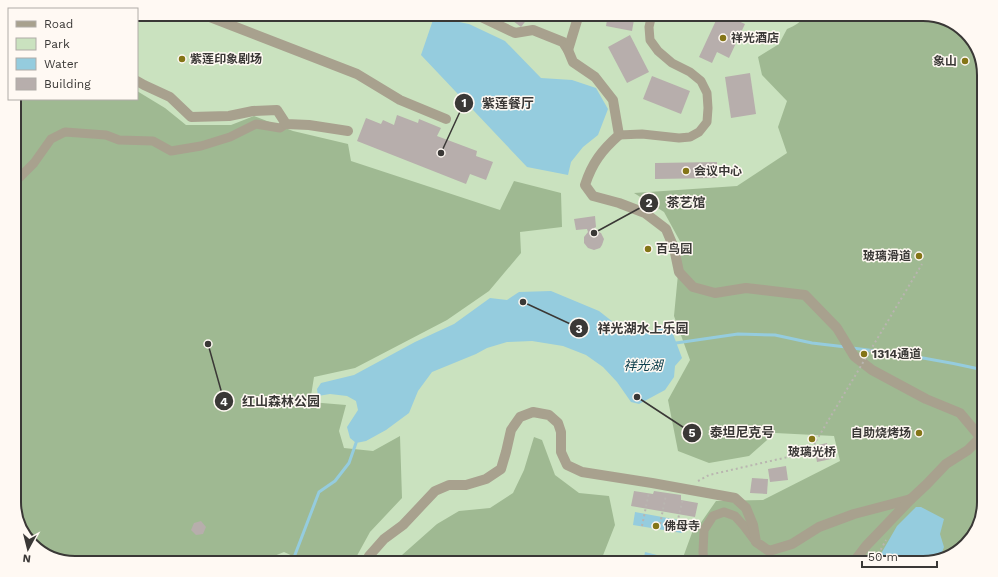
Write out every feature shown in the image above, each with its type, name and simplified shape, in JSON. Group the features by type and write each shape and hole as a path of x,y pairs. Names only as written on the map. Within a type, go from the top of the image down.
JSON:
{"street":[{"path":"220,21 358,74 400,100 446,119"},
{"path":"490,21 516,33 532,30 563,42 573,62 594,77 613,100 619,135"},
{"path":"568,50 577,21"},
{"path":"650,21 649,27 650,40 658,51 672,63 690,72 701,81 707,93 708,122 699,132 690,137 679,138 642,134 619,135 610,142 597,158 589,174 585,185 593,196 645,213 666,229 674,248 679,272 693,287 715,293 746,288 805,295 837,328 854,356 872,370 926,399 960,413 977,431"},
{"path":"138,82 170,97 191,117 229,116 253,111 277,110 286,124"},
{"path":"21,176 34,163 51,139 65,132 106,135 119,140 153,140 171,151 201,146 230,137 256,124 280,128 286,124 308,125 348,131"},
{"path":"369,556 384,539 403,525 435,491 449,485 466,485 486,479 501,469 511,430 520,417 533,412 549,415 558,423 561,432 561,452 567,465 582,472 735,498 746,508 756,542"},
{"path":"859,556 866,546 910,499 946,464 968,450 977,441"},
{"path":"703,556 704,530 713,516 724,512 735,516 756,542 770,551 792,544 819,527 854,514 910,499"}],"path":[{"path":"675,532 677,519 686,489 709,474 810,452 922,264"},
{"path":"642,526 652,483"},
{"path":"659,529 668,486"}],"green space":[{"path":"138,21 930,21 944,25 956,32 968,45 974,57 977,71 977,509 973,523 966,535 956,545 944,552 930,556 68,556 48,549 48,529 28,529 24,520 21,506 21,100 138,100"},
{"path":"800,21 930,21 944,25 956,32 968,45 976,64 977,509 970,529 956,545 944,552 930,556 684,556 693,530 700,524 716,501 763,500 840,461 834,436 775,433 749,456 709,463 678,451 668,400 690,360 674,316 681,243 664,212 634,193 737,186 787,153 778,127 787,101 762,75 758,57 779,44 787,29"},
{"path":"138,92 165,108 186,125 231,125 254,116 293,131 348,144 351,161 500,210 514,181 561,193 562,227 520,232 521,253 489,291 447,320 355,368 314,377 310,402 346,405 339,431 344,448 373,451 400,436 402,498 370,532 357,556 293,556 284,552 274,556 68,556 48,549 48,529 28,529 24,520 21,506 21,100 138,100"},
{"path":"534,437 542,440 555,475 579,493 609,496 615,525 603,556 401,556 437,524 459,511 490,508 513,493 524,470"}],"water":[{"path":"433,21 454,21 469,24 505,41 541,78 572,80 596,88 608,109 598,135 583,147 571,162 568,175 527,167 421,55"},
{"name":"祥光湖","path":"551,291 599,311 627,333 638,334 670,326 682,358 675,366 674,377 665,390 639,404 631,402 617,382 603,367 586,355 563,346 532,341 507,342 487,348 432,372 418,391 409,413 386,430 366,441 356,443 350,438 347,427 358,410 356,401 347,396 330,394 318,396 317,389 321,383 354,375 415,342 454,324 490,298 507,300 519,292"},
{"path":"916,507 921,507 944,519 940,534 944,547 942,553 930,556 882,556 882,552 897,526"},
{"path":"635,512 684,521 682,533 633,525"},
{"path":"645,552 657,555 657,556 644,556"}],"building":[{"path":"513,21 526,21 521,27"},
{"path":"607,21 634,21 632,31 606,26"},
{"name":"祥光酒店","path":"716,21 738,21 745,24 729,58 717,52 712,63 699,57"},
{"path":"630,35 649,72 627,83 608,47"},
{"path":"750,73 756,114 731,118 725,77"},
{"path":"652,76 690,91 681,114 643,99"},
{"path":"397,115 418,123 419,119 441,128 437,136 477,151 476,156 493,162 486,180 470,174 466,184 357,141 366,118 381,124 383,120 394,125"},
{"name":"会议中心","path":"717,162 717,178 655,179 655,163"},
{"path":"595,216 596,227 594,230 601,233 604,239 600,248 594,250 588,248 584,243 584,237 588,232 587,229 576,230 574,219"},
{"path":"827,443 831,459 817,462 814,446"},
{"path":"786,466 788,480 770,482 768,469"},
{"path":"752,478 768,479 767,494 750,493"},
{"path":"634,491 653,494 654,491 681,495 681,500 698,503 695,517 631,506"},
{"path":"201,521 206,527 203,534 196,535 191,530 194,523"}],"waterway":[{"path":"676,343 738,334 775,335 812,343 846,347"},
{"path":"852,348 918,357 977,369"},
{"path":"295,556 319,492 335,481 349,463 356,443"}],"place":[{"name":"祥光酒店","path":"723,38"},
{"name":"紫莲印象剧场","path":"182,59"},
{"name":"象山","path":"965,61"},
{"name":"紫莲餐厅","path":"441,153"},
{"name":"会议中心","path":"686,171"},
{"name":"茶艺馆","path":"594,233"},
{"name":"百鸟园","path":"648,249"},
{"name":"玻璃滑道","path":"919,256"},
{"name":"祥光湖水上乐园","path":"523,302"},
{"name":"红山森林公园","path":"208,344"},
{"name":"1314通道","path":"864,354"},
{"name":"泰坦尼克号","path":"637,397"},
{"name":"自助烧烤场","path":"919,433"},
{"name":"玻璃光桥","path":"812,439"},
{"name":"佛母寺","path":"656,526"}]}
